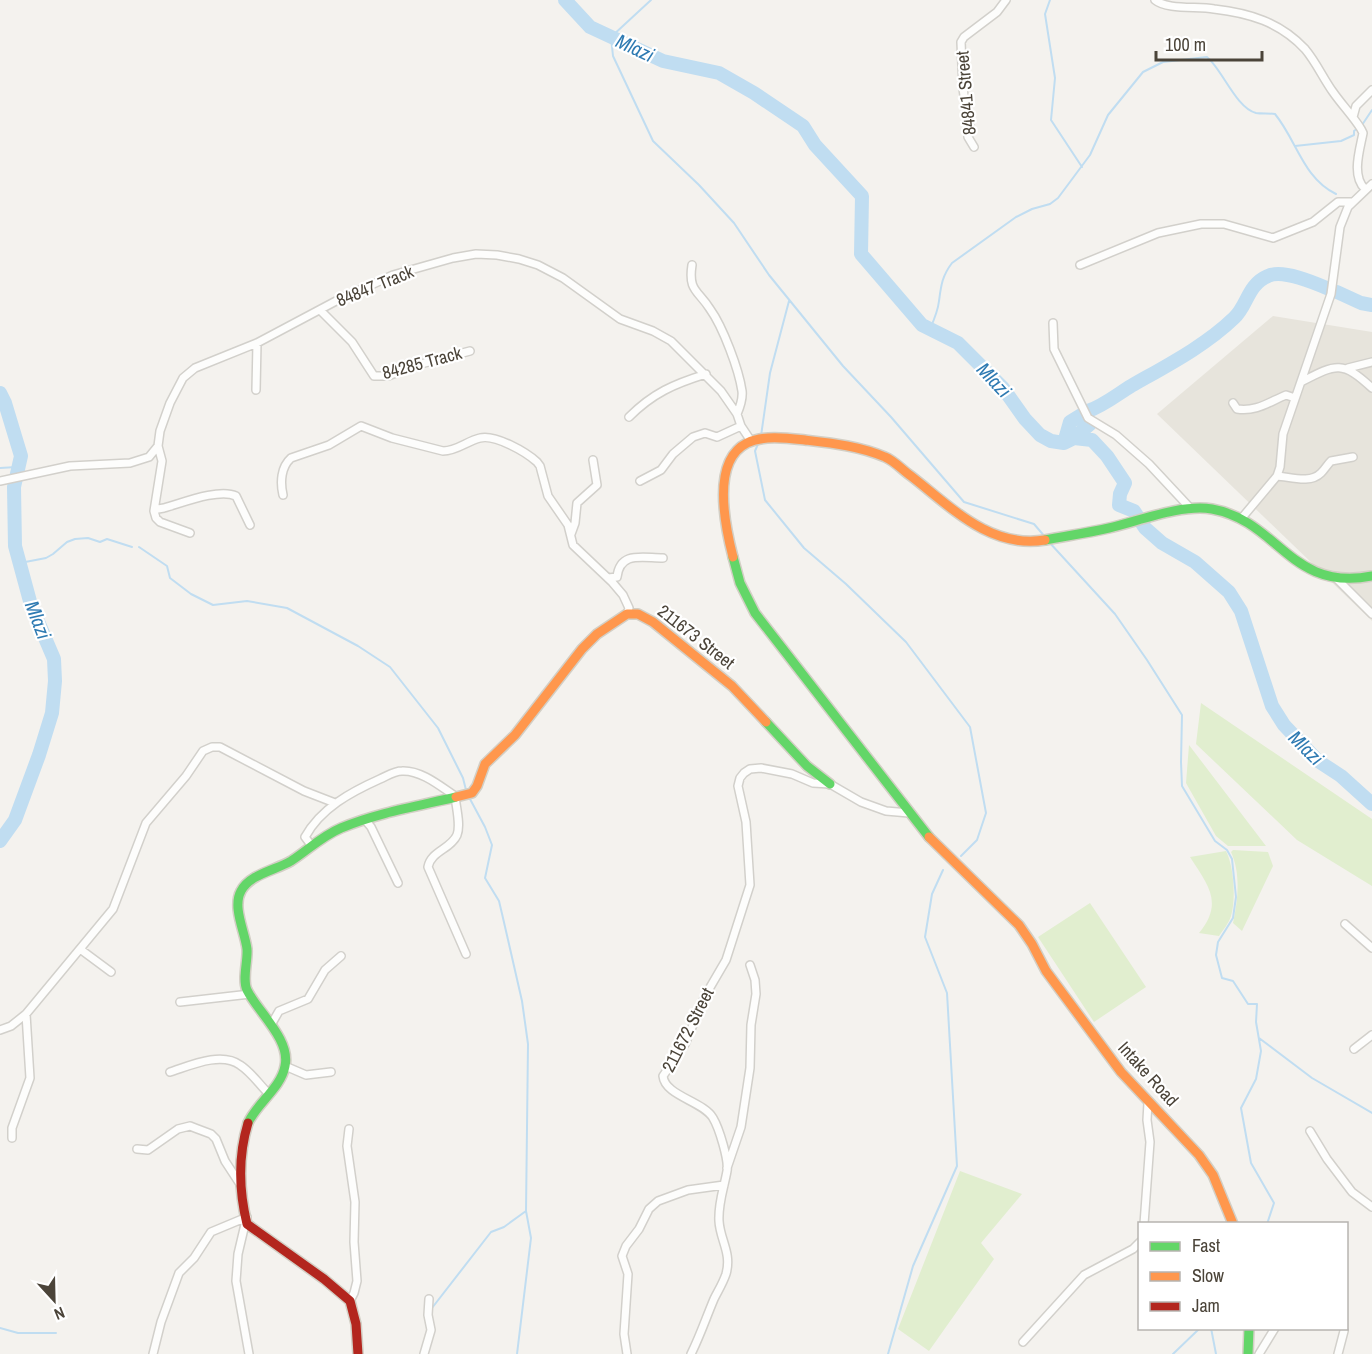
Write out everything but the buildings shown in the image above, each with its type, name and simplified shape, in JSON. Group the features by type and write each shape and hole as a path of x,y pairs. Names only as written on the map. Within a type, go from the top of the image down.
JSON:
{"street":[{"name":"84841 Street","path":"974,147 969,140 970,119 965,103 960,48 964,37 997,12 1006,0"},
{"path":"1155,0 1166,6 1231,11 1261,18 1285,31 1306,50 1332,91 1358,123 1363,133 1358,167 1359,181 1365,189"},
{"path":"1358,123 1356,106 1372,90"},
{"path":"1241,519 1277,476 1283,434 1331,294 1340,227 1351,202 1372,184"},
{"path":"1080,266 1158,233 1201,224 1224,224 1265,237 1282,236 1313,222 1338,202 1351,202"},
{"name":"84847 Track","path":"156,507 162,461 158,446 161,426 183,378 195,368 257,343 353,292 393,275 476,254 519,259 563,278 612,315 671,341 721,391 737,414 741,426 751,441"},
{"path":"692,265 690,282 710,308 720,327 742,391 737,414"},
{"name":"84285 Track","path":"320,310 352,342 374,376 388,376 417,365 470,351"},
{"path":"1053,323 1053,349 1088,418 1116,435 1149,464 1191,509"},
{"path":"256,390 257,343"},
{"path":"1301,382 1330,368 1346,368 1372,362"},
{"path":"1346,368 1353,371 1372,388"},
{"path":"629,417 646,401 668,388 706,374"},
{"path":"1233,403 1237,409 1241,410 1260,408 1286,395 1295,398"},
{"name":"211673 Street","path":"283,495 282,475 286,462 329,444 361,426 392,438 446,452 480,437 507,443 532,458 540,466 548,496 568,525 573,545 623,595 629,608 627,614 638,614 653,622 732,686 807,766 832,786"},
{"path":"640,481 661,471 673,454 693,437 705,433 717,437 741,426"},
{"path":"751,441 784,438 836,444 871,452 888,459 978,529 1007,540 1026,543 1070,537 1178,511 1214,510 1241,519 1306,567 1328,577 1337,579 1372,576"},
{"name":"Intake Road","path":"751,441 742,446 727,465 724,492 732,553 745,598 761,622 934,845 1019,925 1046,971 1120,1072 1200,1155 1213,1175 1232,1222"},
{"path":"0,481 70,466 142,460 149,457 158,446"},
{"path":"1277,476 1313,478 1320,474 1331,461 1353,457"},
{"path":"571,535 577,503 597,484 593,460"},
{"path":"190,533 157,520 154,515 156,507 164,508 215,494 231,494 236,496 250,525"},
{"path":"608,578 617,577 621,563 627,559 663,558"},
{"path":"1337,579 1372,614"},
{"path":"350,1301 324,1279 247,1224 240,1184 240,1161 248,1126 252,1114 274,1087 285,1066 284,1050 245,982 247,950 238,909 240,892 250,881 291,861 311,845 340,828 475,791 484,765 511,740 578,655 611,622 627,614"},
{"path":"0,1030 11,1026 26,1014 113,909 133,861 143,827 207,748 216,747 226,750 304,791 335,803"},
{"name":"211672 Street","path":"691,1354 726,1274 727,1252 720,1228 718,1206 727,1169 722,1142 713,1117 702,1107 673,1092 663,1081 663,1076 685,1044 705,996 726,960 750,885 746,822 738,786 740,778 750,769 761,768 792,774 813,783 832,786"},
{"path":"311,845 305,839 306,834 324,812 361,787 400,771 423,776 455,796"},
{"path":"832,786 861,802 886,811 909,813"},
{"path":"455,796 458,831 456,837 430,860 428,867 466,954"},
{"path":"365,820 371,827 398,883"},
{"path":"1345,924 1372,948"},
{"path":"80,949 111,972"},
{"path":"271,1025 279,1011 308,999 325,970 341,956"},
{"path":"727,1169 741,1127 750,1068 751,1025 756,994 755,980 750,965"},
{"path":"180,1002 250,994"},
{"path":"12,1138 12,1128 30,1078 26,1014"},
{"path":"1354,1049 1372,1035"},
{"path":"170,1072 201,1062 221,1060 235,1062 241,1065 268,1093"},
{"path":"285,1066 306,1075 331,1072"},
{"path":"1144,1222 1150,1142 1147,1120 1148,1103"},
{"path":"137,1149 148,1150 178,1130 190,1126 211,1134 240,1184"},
{"path":"350,1129 347,1146 355,1202 354,1242 357,1277 350,1308 356,1324 358,1354"},
{"path":"1310,1131 1327,1159 1352,1192 1372,1208"},
{"path":"627,1354 624,1334 628,1275 622,1256 626,1246 639,1229 649,1209 658,1201 688,1190 724,1185"},
{"path":"153,1354 161,1322 179,1273 212,1232 247,1217"},
{"path":"247,1217 238,1254 236,1275 249,1354"},
{"path":"1023,1342 1084,1275 1133,1249 1138,1244"},
{"path":"424,1354 430,1330 429,1299"},
{"path":"1248,1354 1249,1330"},
{"path":"1258,1354 1274,1330"},
{"path":"1338,1354 1344,1331"}],"shaded area":[{"path":"1273,316 1372,332 1372,621 1157,414"}],"green space":[{"path":"1201,703 1372,819 1372,886 1297,840 1196,744"},
{"path":"1189,745 1266,846 1228,846 1216,836 1186,783"},
{"path":"1233,850 1268,852 1273,866 1242,931 1233,923 1238,887 1231,852"},
{"path":"1226,851 1231,865 1233,883 1231,916 1219,936 1199,933 1211,912 1211,894 1203,876 1190,857"},
{"path":"1090,903 1146,987 1094,1022 1038,937"},
{"path":"960,1171 1022,1194 981,1243 994,1259 929,1351 898,1329"}],"waterway":[{"name":"Mlazi","path":"565,0 590,27 663,61 719,73 803,126 815,145 862,196 861,254 922,325 958,343 1003,388 1025,419 1040,435 1051,441 1064,443 1074,438 1092,440 1107,456 1125,483 1120,494 1119,505 1134,511 1145,528 1162,543 1195,562 1229,592 1241,611 1272,706 1284,725 1318,761 1341,776 1372,804"},
{"path":"651,0 611,37 613,56 653,141 699,185 734,223 769,275 843,366 891,417 964,502 1034,524 1046,538"},
{"path":"1050,0 1045,14 1055,78 1051,120 1082,167"},
{"path":"930,329 938,308 942,281 952,263 1016,217 1050,204 1058,198 1090,155 1108,115 1143,72 1163,62 1207,57 1249,110 1256,113 1275,114 1308,169 1316,179 1336,194"},
{"path":"1362,125 1372,110"},
{"path":"1295,146 1341,141 1354,135 1354,131 1358,128"},
{"path":"1088,411 1211,338 1239,313 1252,290 1268,276 1290,275 1329,289"},
{"path":"1337,292 1361,303 1372,305"},
{"path":"761,436 770,373 789,301"},
{"name":"Mlazi","path":"0,393 21,456 14,487 15,546 31,605 54,659 55,681 52,713 39,755 15,820 0,841"},
{"path":"1064,443 1070,422 1083,414"},
{"path":"1074,438 1090,424"},
{"path":"758,444 755,451 765,500 804,548 846,584 906,642 970,727 986,813 977,840 961,856"},
{"path":"0,468 17,467"},
{"path":"20,563 46,558 67,542 75,539 88,538 100,542 107,539 132,547"},
{"path":"1049,542 1115,614 1182,715 1182,786 1215,841 1227,850 1232,859 1236,897 1233,918 1218,942 1216,955 1222,978 1233,981 1248,1004 1257,1004 1256,1022 1261,1051 1256,1079 1241,1108 1251,1163 1274,1203 1268,1222"},
{"path":"139,547 167,566 170,578 191,594 213,605 247,601 287,608 358,646 390,667 438,728 463,778 466,790"},
{"path":"470,799 492,845 485,878 499,901 522,1001 528,1044 526,1211 531,1238 517,1354"},
{"path":"888,1354 913,1266 957,1166 947,993 925,937 932,894 943,870"},
{"path":"1259,1038 1312,1078 1372,1113"},
{"path":"432,1308 491,1232 504,1227 526,1211"},
{"path":"0,1328 18,1333 56,1333"},
{"path":"1173,1354 1198,1330"},
{"path":"1211,1330 1216,1354"}],"traffic: fast":[{"path":"1045,540 1109,528 1174,511 1212,509 1235,516 1254,527 1303,565 1322,574 1344,578 1372,576"},
{"path":"733,557 740,583 755,613 929,837"},
{"path":"766,722 807,766 830,784"},
{"path":"248,1123 283,1074 286,1056 279,1036 247,990 245,975 247,949 238,904 241,891 250,880 291,861 334,831 383,814 456,797"},
{"path":"1248,1354 1249,1330"}],"traffic: slow":[{"path":"733,557 724,512 728,464 736,452 747,443 768,438 791,438 835,444 875,453 892,461 956,512 989,532 1025,541 1045,540"},
{"path":"456,797 472,793 485,764 515,735 582,649 597,634 627,614 638,614 653,622 732,686 766,722"},
{"path":"929,837 1019,925 1046,971 1121,1072 1199,1155 1213,1175 1232,1222"}],"traffic: jam":[{"path":"248,1123 242,1148 241,1174 242,1199 247,1224 324,1279 350,1301 356,1324 358,1354"}]}
